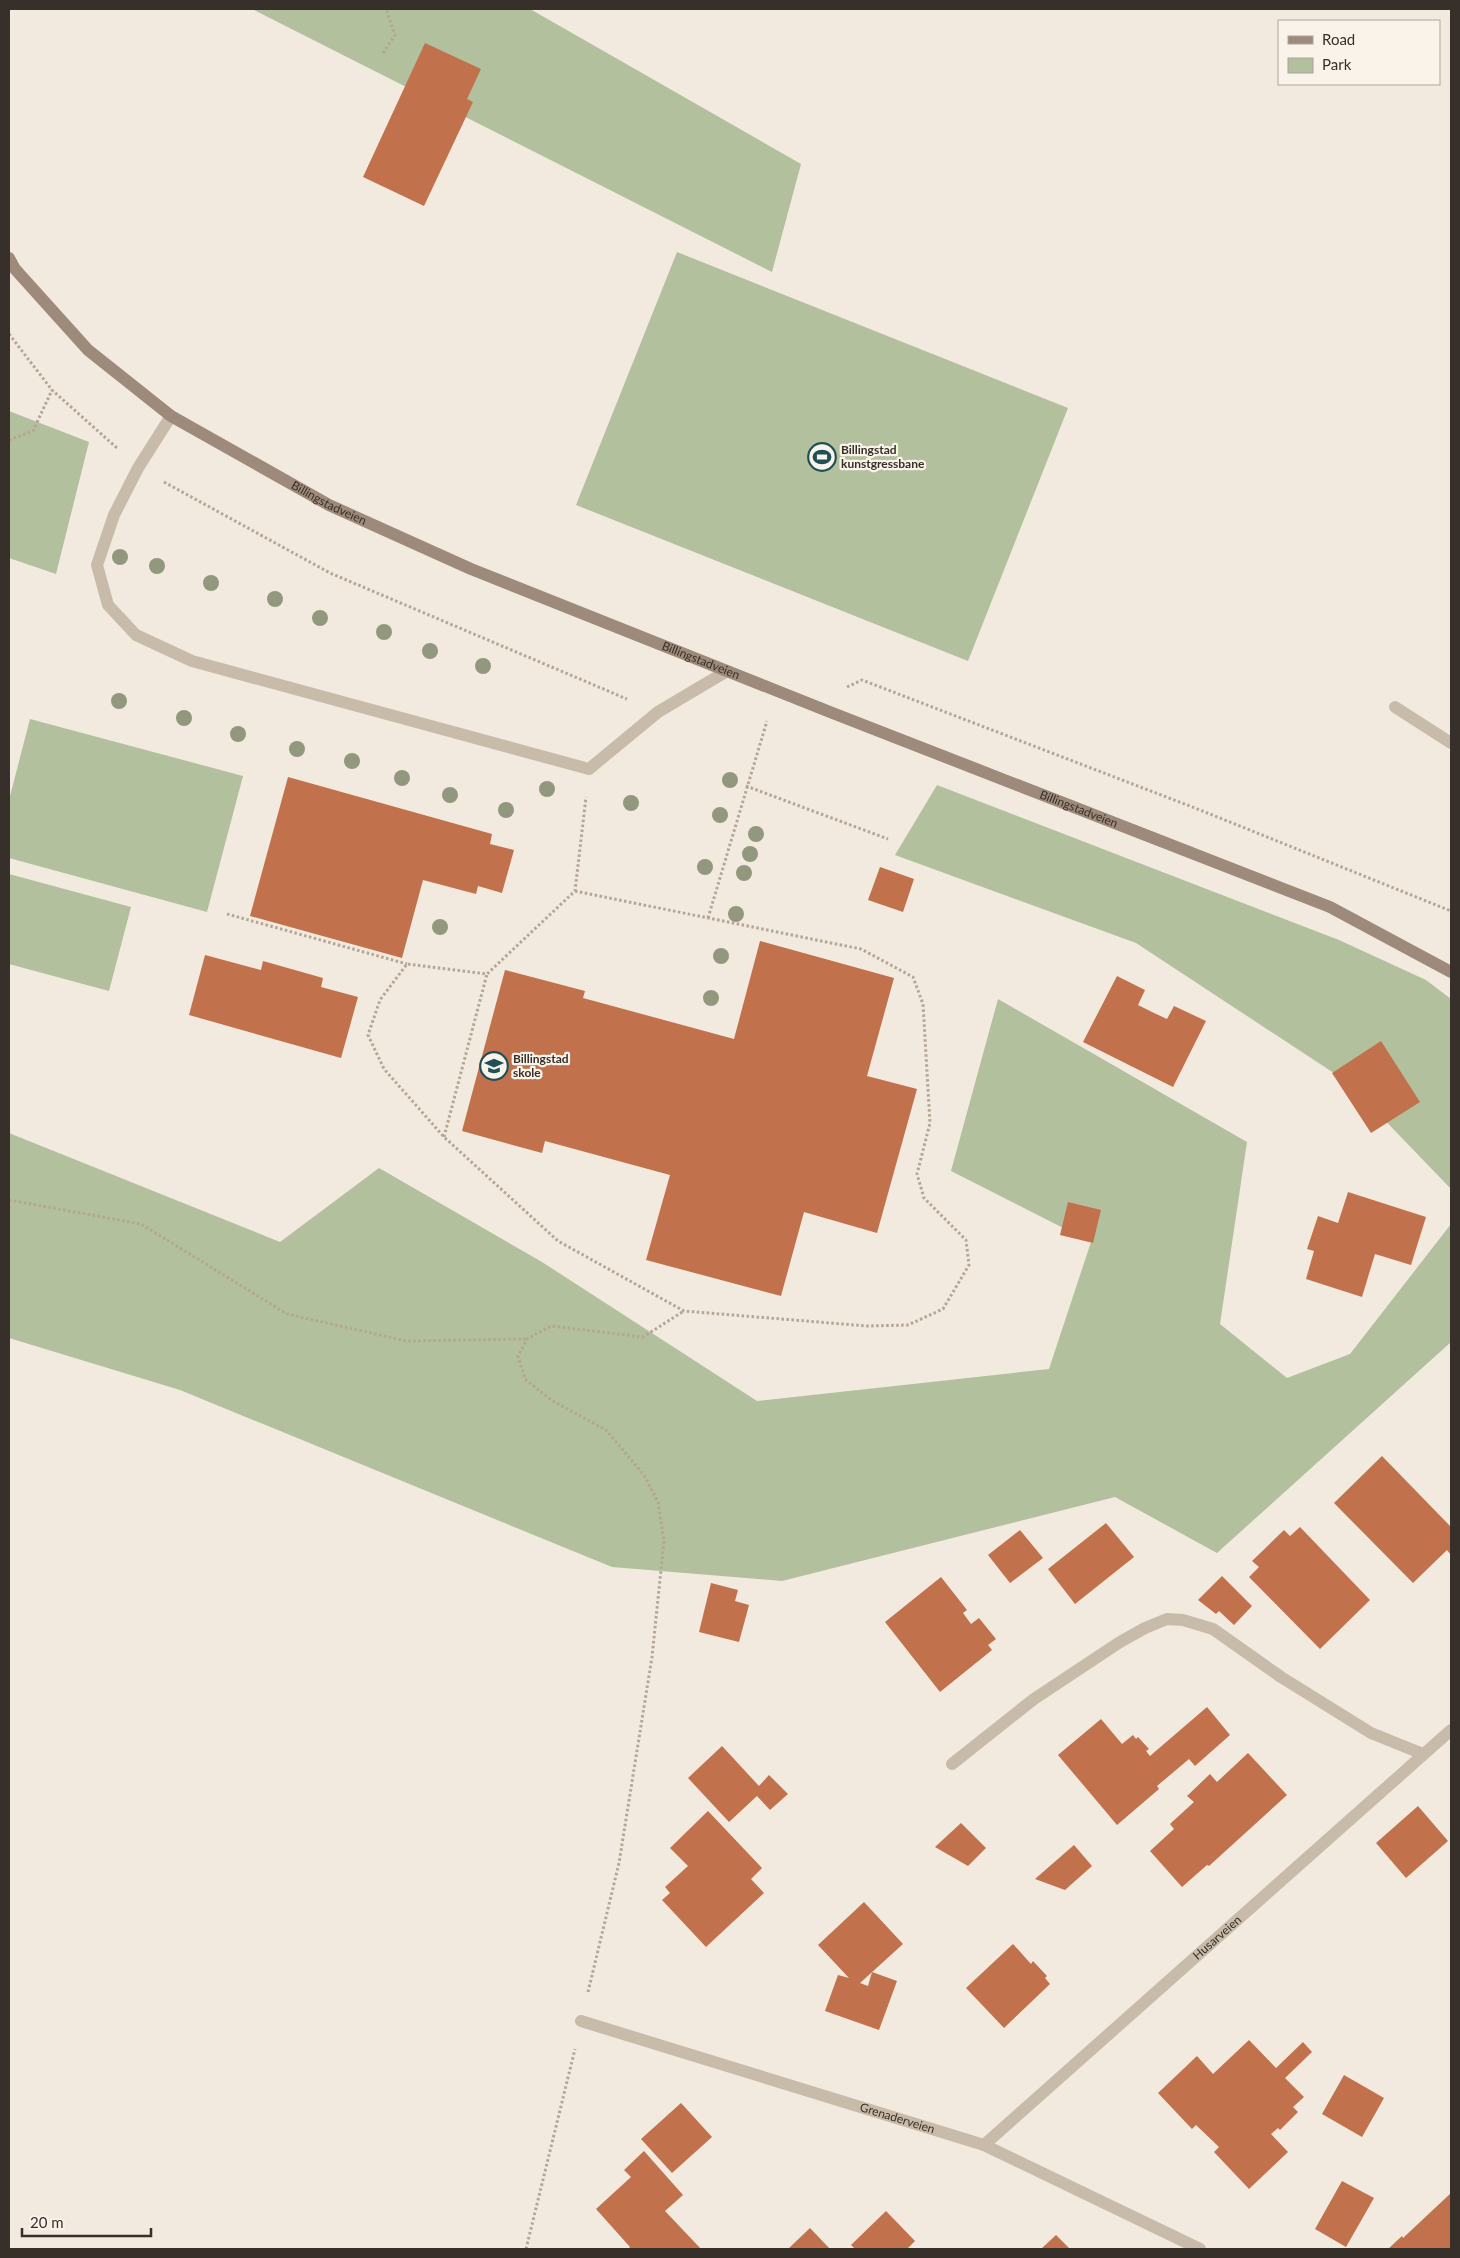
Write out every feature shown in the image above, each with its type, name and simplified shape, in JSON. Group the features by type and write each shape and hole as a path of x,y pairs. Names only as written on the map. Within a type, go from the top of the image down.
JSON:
{"main road":[{"name":"Billingstadveien","path":"9,258 15,269 88,350 171,416 338,509 470,569 1330,907 1451,972"}],"street":[{"path":"171,416 138,468 114,515 98,565 108,606 136,635 192,661 589,769 658,712 727,671"},
{"path":"1395,707 1451,743"},
{"path":"952,1764 1034,1698 1120,1642 1145,1628 1167,1619 1183,1620 1213,1629 1280,1677 1371,1733 1423,1754"},
{"name":"Husarveien","path":"984,2145 1451,1730"},
{"name":"Grenaderveien","path":"581,2022 984,2145 1200,2249"}],"path":[{"path":"383,53 395,35 386,9"},
{"path":"9,334 52,390 138,468 330,573 658,712"},
{"path":"9,440 33,430 52,390"},
{"path":"846,688 862,680 1204,812 1451,911"},
{"path":"708,918 767,721 776,724"},
{"path":"444,1137 487,974 575,891 589,769"},
{"path":"746,786 888,839"},
{"path":"407,964 380,1000 368,1035 384,1069 444,1137 558,1241 684,1311 867,1326 908,1325 943,1309 969,1265 966,1240 924,1198 916,1174 930,1123 923,1004 913,977 861,949 575,891"},
{"path":"227,914 407,964 487,974"},
{"path":"9,1200 141,1224 288,1314 406,1341 527,1339 551,1326 643,1337 684,1311"},
{"path":"526,2249 619,1863 652,1657 664,1541 658,1502 644,1475 606,1430 551,1400 525,1379 518,1356 527,1339"}],"green space":[{"path":"252,9 530,9 801,164 772,272"},
{"name":"Billingstad kunstgressbane","path":"677,252 1068,408 968,661 576,505"},
{"path":"9,411 89,442 56,574 9,558"},
{"path":"30,719 243,776 207,912 9,858 9,800"},
{"path":"937,785 1339,940 1426,980 1451,999 1451,1189 1349,1083 1136,943 895,855"},
{"path":"9,874 131,907 109,991 9,964"},
{"path":"998,999 1247,1142 1220,1324 1287,1378 1350,1354 1451,1224 1451,1342 1217,1553 1115,1497 782,1581 612,1567 180,1390 9,1338 9,1133 280,1242 379,1168 542,1262 757,1401 1049,1369 1091,1242 951,1171"}],"building":[{"path":"425,43 481,69 467,99 473,102 424,206 363,177"},
{"path":"288,777 492,834 490,844 514,850 502,893 478,886 476,894 423,880 402,958 250,916"},
{"path":"880,867 914,879 903,912 868,900"},
{"path":"760,941 894,978 867,1076 917,1089 877,1233 804,1212 781,1296 646,1260 670,1175 545,1141 542,1153 462,1131 505,970 585,991 583,998 734,1039"},
{"path":"205,955 261,970 263,961 323,978 321,987 358,997 341,1058 189,1015"},
{"path":"1117,976 1145,990 1138,1005 1167,1019 1174,1006 1206,1021 1173,1087 1083,1042"},
{"path":"1381,1041 1420,1102 1371,1133 1332,1073"},
{"path":"1348,1192 1426,1217 1411,1265 1375,1254 1362,1297 1306,1279 1314,1251 1307,1249 1318,1216 1338,1223"},
{"path":"1068,1202 1101,1210 1093,1243 1060,1235"},
{"path":"1382,1456 1451,1527 1451,1555 1447,1550 1413,1583 1334,1503"},
{"path":"1106,1523 1134,1557 1075,1604 1048,1569"},
{"path":"1300,1527 1370,1600 1320,1649 1249,1577 1259,1567 1252,1561 1284,1530 1290,1536"},
{"path":"1020,1530 1043,1558 1010,1583 988,1555"},
{"path":"1222,1576 1252,1606 1234,1625 1219,1611 1216,1614 1198,1600"},
{"path":"941,1577 967,1610 963,1613 971,1624 979,1618 996,1639 988,1645 992,1650 940,1692 885,1622"},
{"path":"711,1583 738,1590 735,1601 749,1605 739,1642 699,1632"},
{"path":"1207,1707 1230,1735 1195,1766 1189,1759 1157,1786 1159,1789 1117,1825 1058,1755 1101,1719 1122,1744 1133,1735 1136,1739 1138,1737 1149,1749 1146,1751 1150,1756"},
{"path":"722,1746 759,1786 769,1775 788,1794 770,1810 757,1796 729,1822 688,1778"},
{"path":"1248,1753 1287,1795 1209,1866 1207,1865 1182,1887 1150,1851 1174,1829 1170,1824 1194,1802 1187,1796 1210,1774 1217,1782"},
{"path":"1418,1806 1448,1841 1406,1878 1376,1843"},
{"path":"708,1811 762,1868 751,1879 764,1893 706,1947 662,1900 670,1893 665,1887 688,1866 670,1848"},
{"path":"961,1823 986,1848 968,1866 935,1847"},
{"path":"1074,1845 1092,1866 1065,1890 1035,1879"},
{"path":"864,1902 903,1944 872,1972 897,1981 879,2030 825,2011 838,1975 849,1978 818,1945","holes":["872,1972 868,1986 860,1983"]},
{"path":"1013,1944 1031,1964 1033,1961 1047,1976 1045,1978 1050,1984 1004,2028 966,1988"},
{"path":"1249,2040 1276,2068 1303,2042 1312,2052 1285,2078 1304,2097 1293,2107 1298,2112 1280,2130 1278,2128 1271,2134 1288,2152 1249,2189 1214,2152 1219,2147 1196,2125 1192,2129 1158,2093 1197,2056 1213,2074"},
{"path":"1344,2075 1384,2098 1362,2137 1322,2114"},
{"path":"681,2103 712,2137 672,2173 641,2139"},
{"path":"644,2151 683,2195 665,2211 701,2249 628,2249 630,2247 596,2209 631,2177 624,2170"},
{"path":"1342,2181 1374,2198 1346,2247 1315,2229"},
{"path":"1451,2193 1451,2249 1388,2249 1402,2236 1403,2238"},
{"path":"886,2211 915,2241 907,2249 855,2249 851,2245"},
{"path":"810,2228 830,2249 788,2249"},
{"path":"1056,2235 1070,2249 1041,2249"}],"place":[{"name":"Billingstad kunstgressbane","path":"822,457"},
{"name":"Billingstad skole","path":"494,1066"}]}
